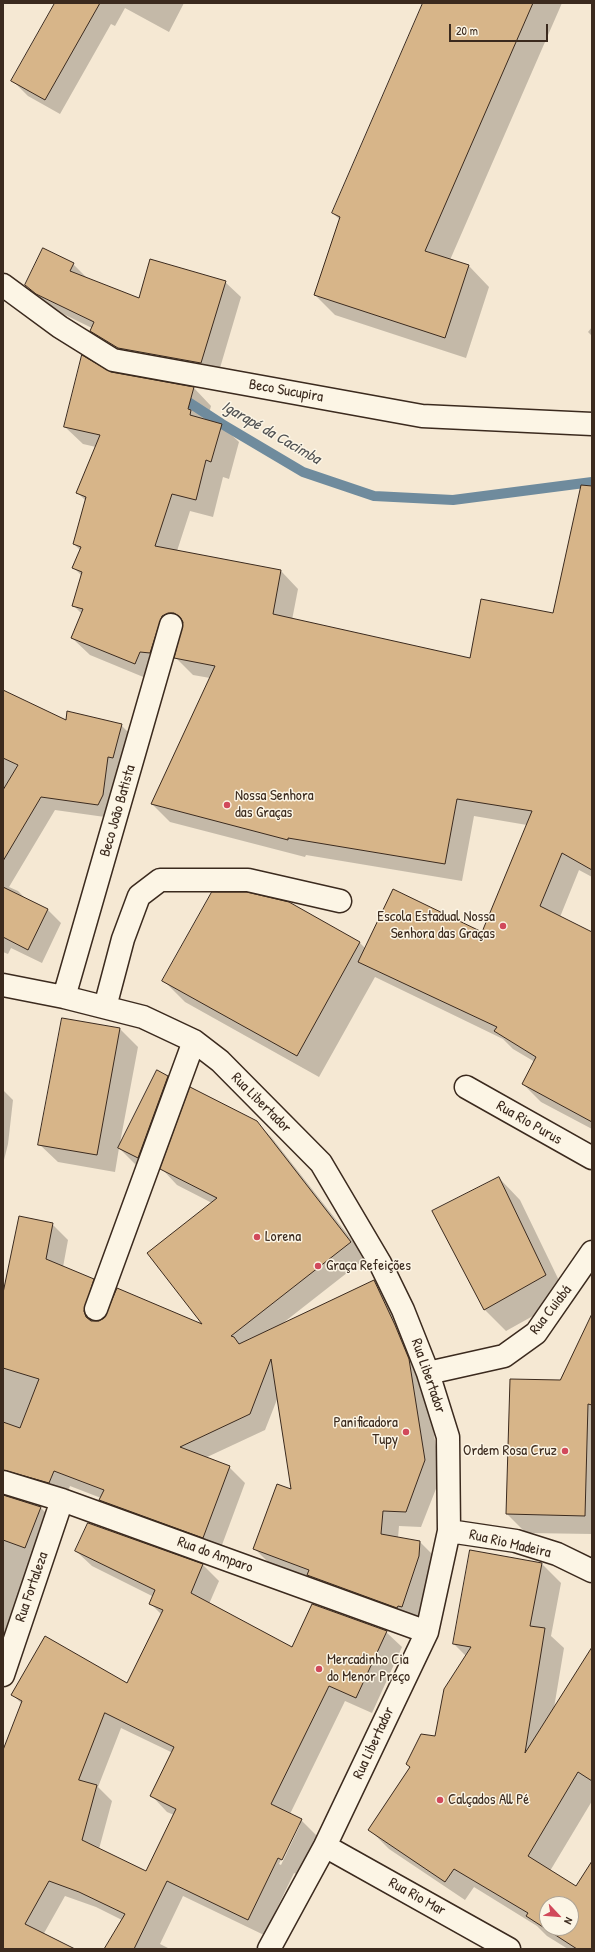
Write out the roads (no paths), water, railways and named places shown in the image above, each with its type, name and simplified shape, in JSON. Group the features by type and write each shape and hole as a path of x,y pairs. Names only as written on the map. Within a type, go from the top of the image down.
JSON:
{"street":[{"name":"Beco Sucupira","path":"3,285 60,328 113,360 422,416 592,424"},
{"name":"Beco João Batista","path":"64,997 171,625"},
{"path":"105,1007 123,939 139,896 160,880 248,880 340,901"},
{"name":"Rua Libertador","path":"3,985 64,997 143,1017 194,1041 220,1062 321,1163 380,1263 403,1310 428,1373 448,1437 449,1531 427,1632 325,1846 269,1949"},
{"path":"96,1310 194,1041"},
{"name":"Rua Rio Purus","path":"466,1087 592,1158"},
{"name":"Rua Cuiabá","path":"428,1373 504,1356 536,1333 578,1275 592,1252"},
{"name":"Rua do Amparo","path":"3,1482 62,1500 427,1632"},
{"name":"Rua Fortaleza","path":"3,1675 62,1500"},
{"name":"Rua Rio Madeira","path":"449,1531 516,1541 557,1554 592,1571"},
{"name":"Rua Rio Mar","path":"325,1846 509,1949"}],"waterway":[{"name":"Igarapé da Cacimba","path":"179,396 222,424 303,472 374,496 453,500 592,482"}],"place":[{"name":"Nossa Senhora das Graças","path":"227,805"},
{"name":"Escola Estadual Nossa Senhora das Graças","path":"503,926"},
{"name":"Lorena","path":"257,1237"},
{"name":"Graça Refeições","path":"318,1266"},
{"name":"Panificadora Tupy","path":"406,1432"},
{"name":"Ordem Rosa Cruz","path":"565,1451"},
{"name":"Mercadinho Cia do Menor Preço","path":"319,1669"},
{"name":"Calçados All Pé","path":"440,1800"}]}
